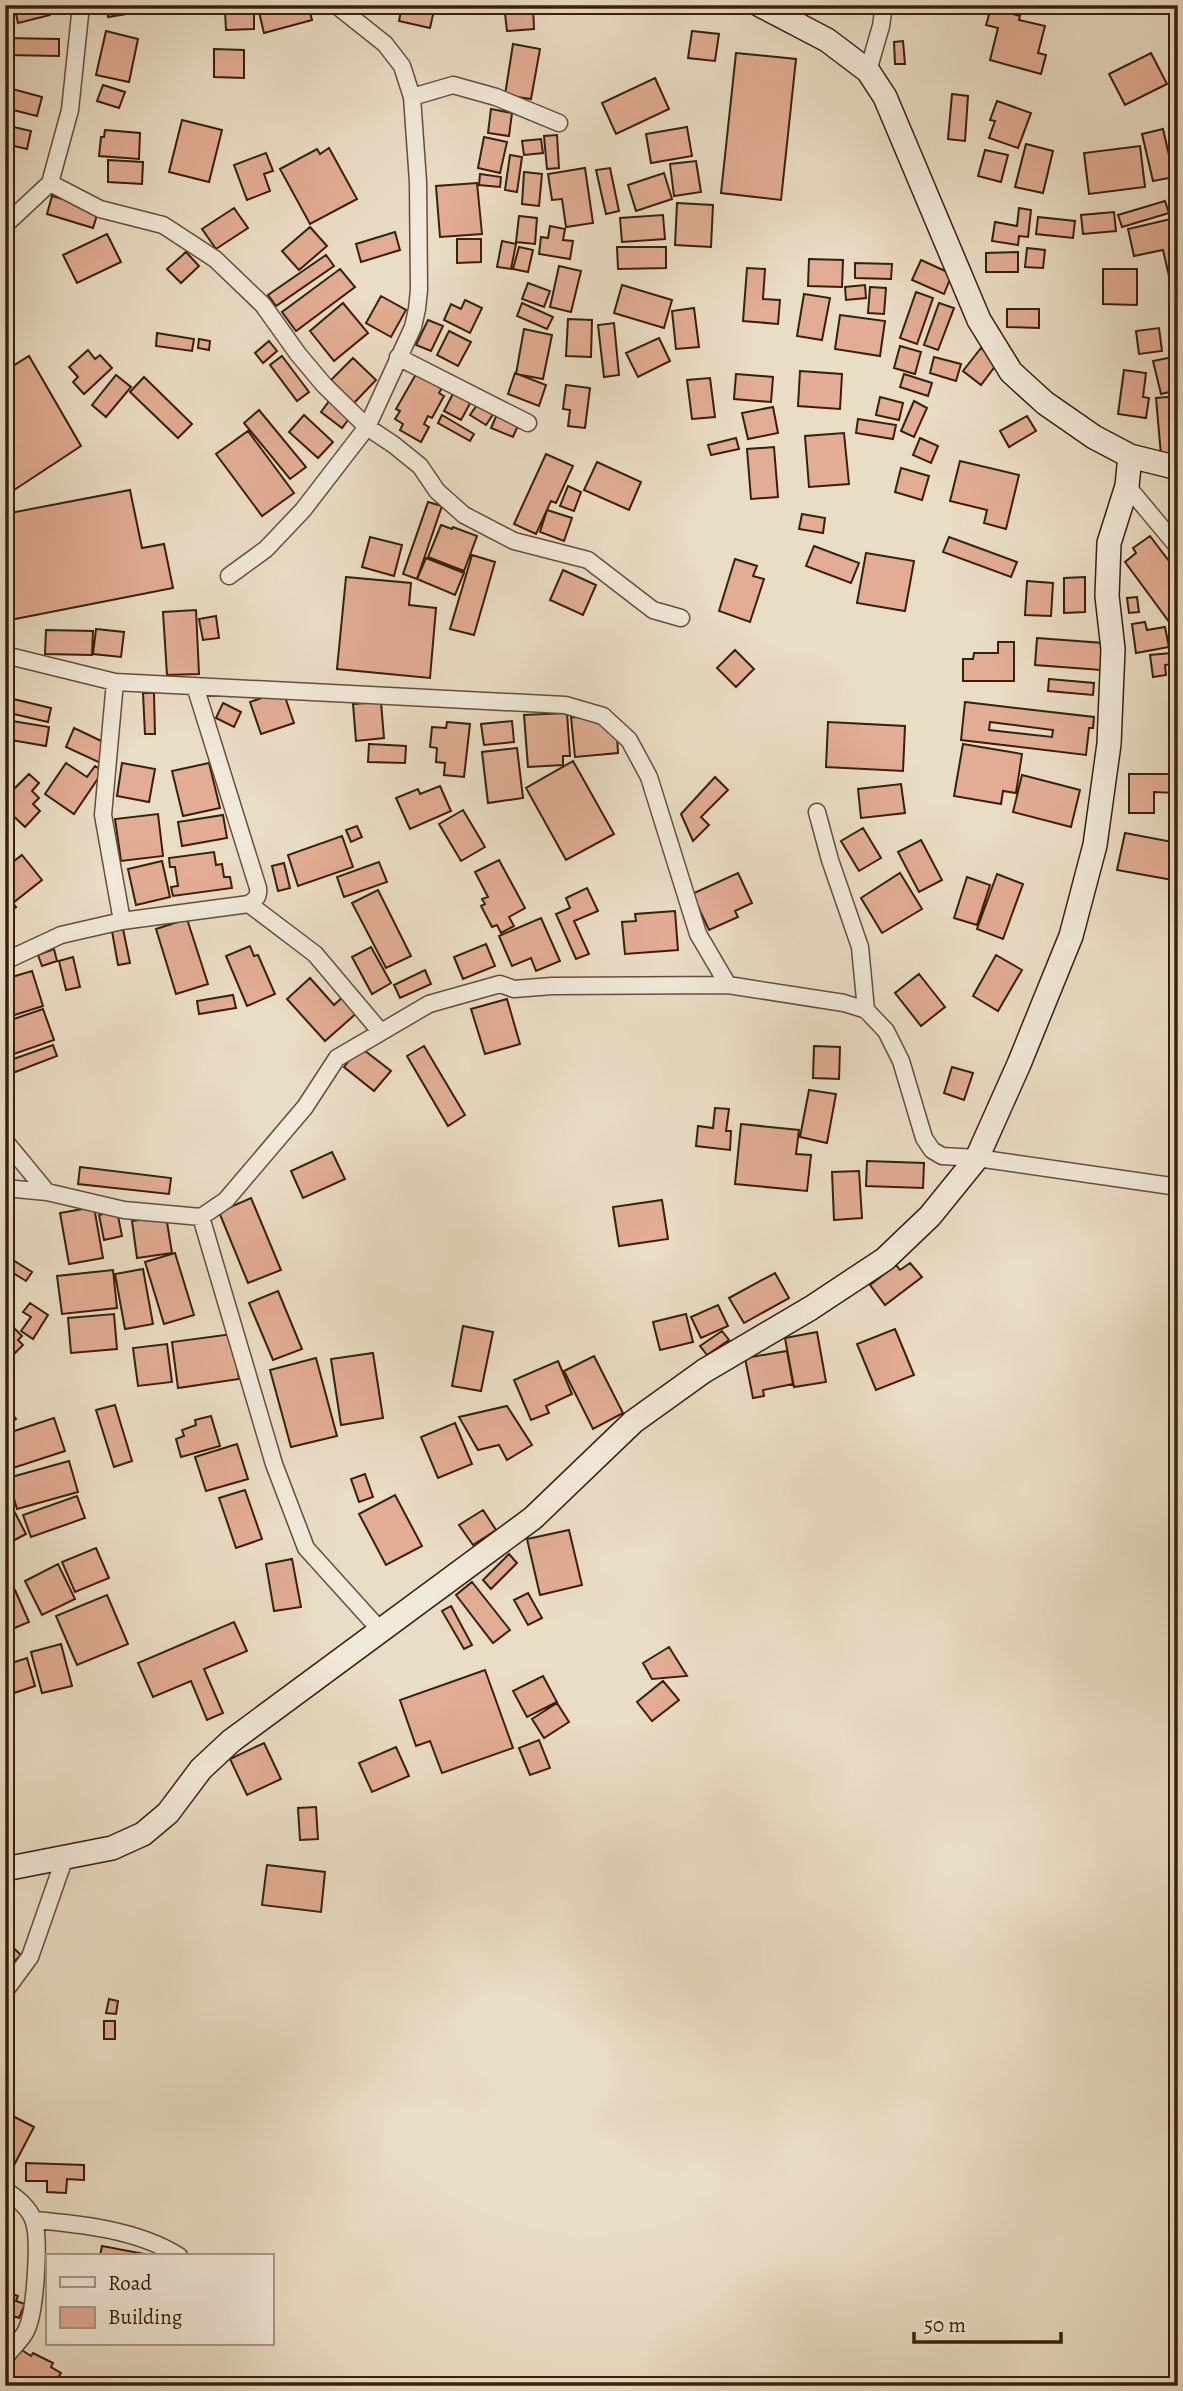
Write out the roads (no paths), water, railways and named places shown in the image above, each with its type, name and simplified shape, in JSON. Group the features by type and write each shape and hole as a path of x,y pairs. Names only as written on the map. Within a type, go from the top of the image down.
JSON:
{"street":[{"path":"5,225 50,183 70,110 81,5"},
{"path":"229,576 266,549 303,510 367,427 413,327 419,290 418,182 412,97 402,66 385,44 336,5"},
{"path":"760,5 827,40 868,71 885,97 979,320 1012,372 1045,403 1094,437 1130,456 1178,468"},
{"path":"868,71 884,5"},
{"path":"412,97 453,85 496,97 559,124"},
{"path":"50,183 100,209 163,225 215,259 263,305 324,385 367,427 420,466 437,491 464,515 514,541 588,560 653,610 681,618"},
{"path":"398,357 528,423"},
{"path":"5,1869 112,1848 143,1834 168,1813 201,1769 231,1741 533,1518 634,1422 704,1371 885,1259 930,1216 977,1158 1019,1065 1071,936 1095,845 1110,730 1113,649 1107,596 1110,543 1127,486 1130,456"},
{"path":"1127,486 1178,547"},
{"path":"5,655 115,682 565,705 603,716 629,740 649,777 698,934 728,985"},
{"path":"115,682 103,815 122,921"},
{"path":"5,961 61,935 122,921 249,904 256,900 258,888 195,687"},
{"path":"817,812 830,860 860,947 866,1010"},
{"path":"249,904 315,954 380,1031"},
{"path":"7,1191 47,1192 124,1210 201,1217 226,1200 305,1107 337,1058 429,1004 500,984 514,989 552,986 728,985 844,1003 866,1010 886,1031 901,1061 924,1138 932,1150 942,1156 977,1158 1178,1187"},
{"path":"5,1140 47,1192"},
{"path":"201,1217 274,1464 306,1548 382,1631"},
{"path":"5,1991 30,1957 65,1857"},
{"path":"5,2190 22,2202 34,2220 37,2239 28,2328 5,2357"},
{"path":"34,2220 76,2224 130,2236 176,2254"}]}
